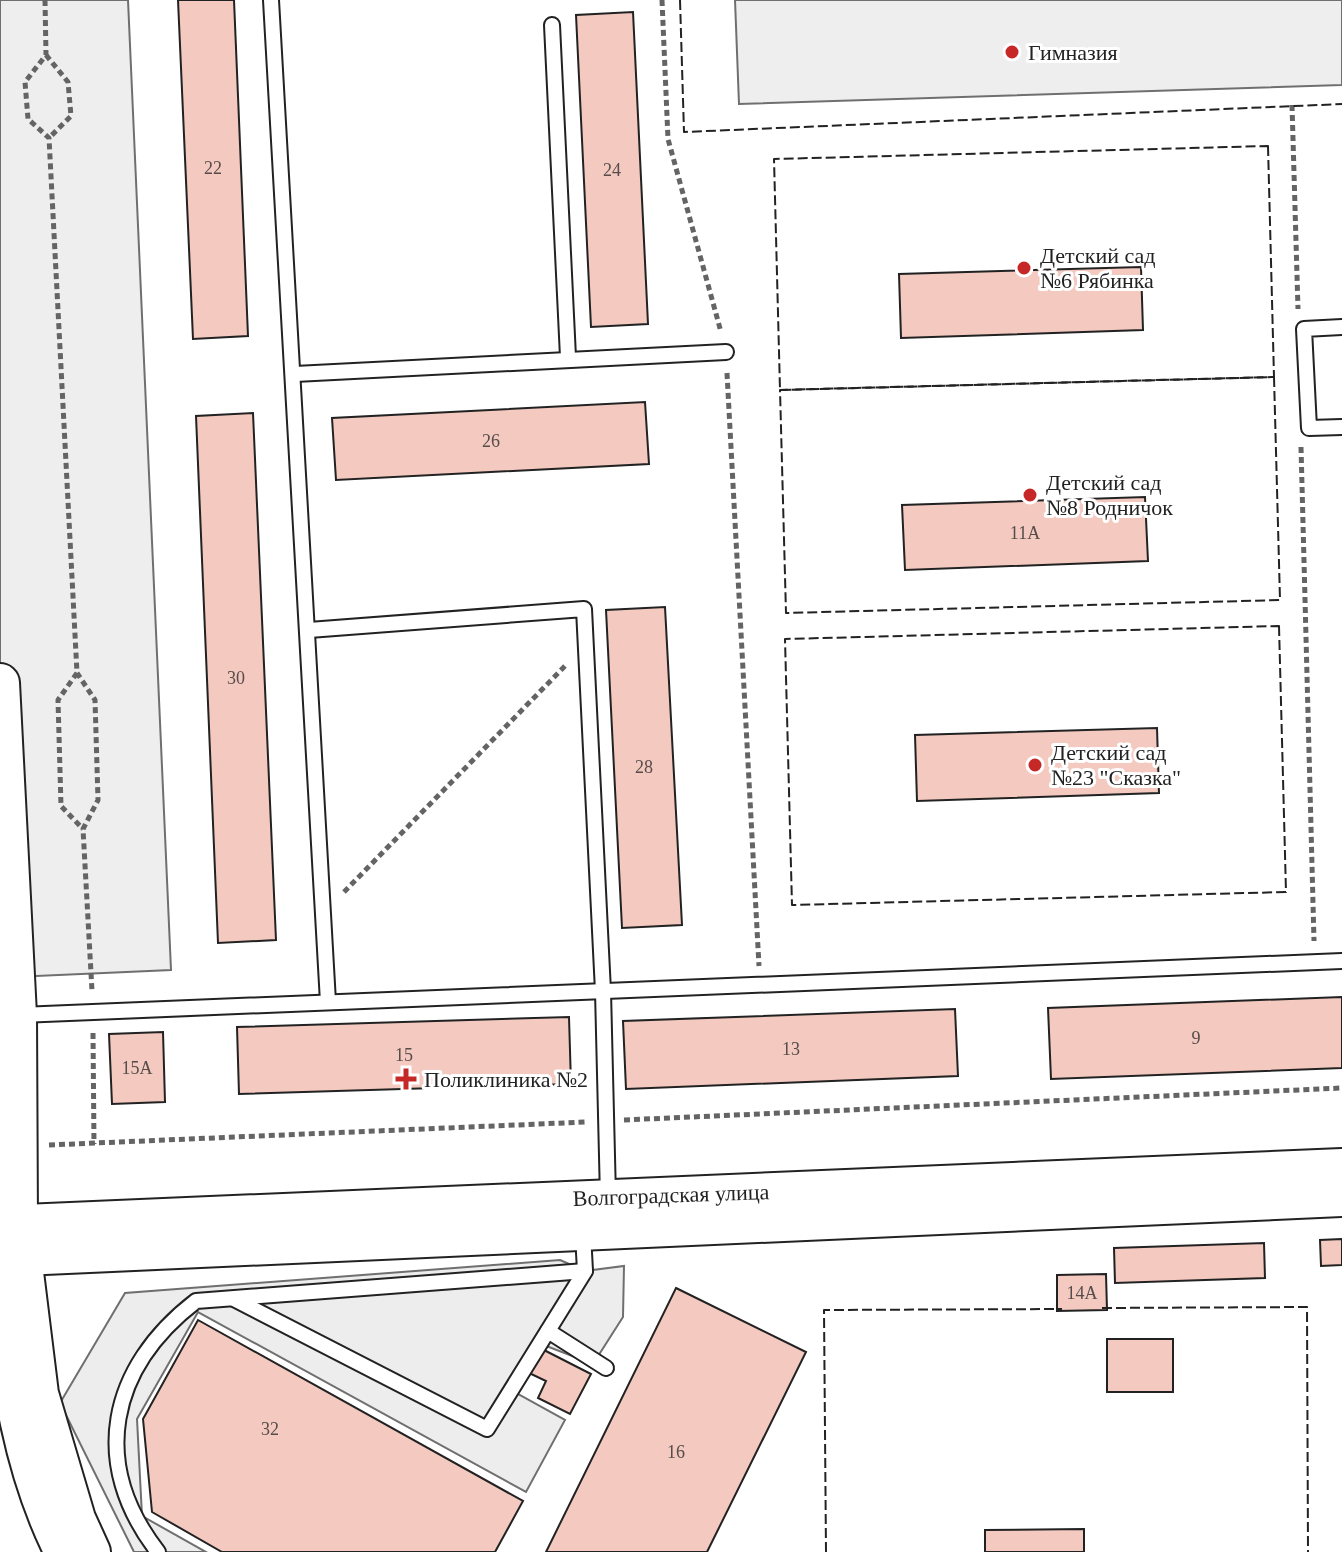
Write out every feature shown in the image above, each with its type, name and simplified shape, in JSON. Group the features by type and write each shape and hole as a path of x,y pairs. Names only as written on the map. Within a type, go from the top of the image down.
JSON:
{"main road":[{"path":"0,683 9,1015 18,1146 10,1240 39,1394 76,1519 91,1552"},
{"name":"Волгоградская улица","path":"10,1240 1342,1168"},
{"path":"591,1209 1342,1197"},
{"path":"0,1287 11,1387 40,1504 64,1552"}],"lane":[{"path":"271,0 295,374 321,916 328,1002"},
{"path":"552,25 568,357"},
{"path":"1342,327 1304,329 1309,428 1342,427"},
{"path":"295,374 568,357 726,352"},
{"path":"232,1298 487,1429 585,1271 604,1121 603,991 584,609 309,630"},
{"path":"9,1015 1342,961"},
{"path":"158,1552 136,1523 114,1451 125,1384 173,1318 196,1301 585,1271"},
{"path":"548,1331 606,1368"}],"path":[{"path":"45,0 46,55 68,82 71,116 49,138"},
{"path":"662,0 668,139 726,352 760,985"},
{"path":"46,55 25,82 28,119 49,138 77,673 95,700 98,800 83,829 93,1011 94,1144"},
{"path":"1292,105 1298,311"},
{"path":"1301,438 1315,962"},
{"path":"321,916 584,646"},
{"path":"77,673 58,700 61,806 83,829"},
{"path":"18,1146 1342,1088"}],"shaded area":[{"path":"0,0 128,0 171,970 14,977 0,664"},
{"name":"Гимназия","path":"735,0 1342,0 1342,85 739,104"},
{"path":"560,1260 585,1271 624,1266 623,1317 593,1364 536,1342 511,1390 565,1420 526,1492 198,1312 137,1419 142,1516 206,1552 134,1552 60,1403 125,1293"}],"building":[{"path":"178,0 234,0 248,336 193,339"},
{"path":"633,12 648,324 591,327 576,15"},
{"path":"1141,267 1143,330 901,338 899,274"},
{"path":"645,402 649,464 336,480 332,418"},
{"path":"253,413 276,940 218,943 196,416"},
{"path":"1145,497 1148,561 905,570 902,505"},
{"path":"665,607 682,925 622,928 606,610"},
{"path":"1157,728 1159,793 917,801 915,735"},
{"path":"1342,997 1342,1068 1051,1079 1048,1008"},
{"path":"955,1009 958,1076 626,1089 623,1021"},
{"path":"569,1017 571,1084 239,1094 237,1027"},
{"path":"163,1032 165,1102 112,1104 109,1034"},
{"path":"1342,1239 1342,1265 1321,1266 1320,1240"},
{"path":"1264,1243 1265,1278 1115,1283 1114,1248"},
{"path":"1106,1274 1107,1310 1057,1311 1057,1275"},
{"path":"676,1288 806,1352 707,1552 546,1552"},
{"path":"198,1320 523,1501 495,1552 222,1552 152,1512 143,1419"},
{"path":"1107,1339 1173,1339 1173,1392 1107,1392"},
{"path":"540,1348 591,1374 570,1414 538,1398 546,1381 527,1372"},
{"path":"1084,1529 1084,1552 985,1552 985,1530"}],"fence":[{"path":"680,0 684,132 1342,104"},
{"path":"1268,146 1274,377 780,390 774,159 1268,146"},
{"path":"1274,377 1280,600 786,613 780,390 1274,377"},
{"path":"1279,626 1286,892 792,905 785,639 1279,626"},
{"path":"1102,1308 1307,1307 1308,1552"},
{"path":"826,1552 824,1310 1062,1309"}],"place":[{"name":"Гимназия","path":"1012,52"},
{"name":"Детский сад №6 Рябинка","path":"1024,268"},
{"name":"Детский сад №8 Родничок","path":"1030,495"},
{"name":"Детский сад №23 \"Сказка\"","path":"1035,765"},
{"name":"Поликлиника №2","path":"406,1079"}]}
